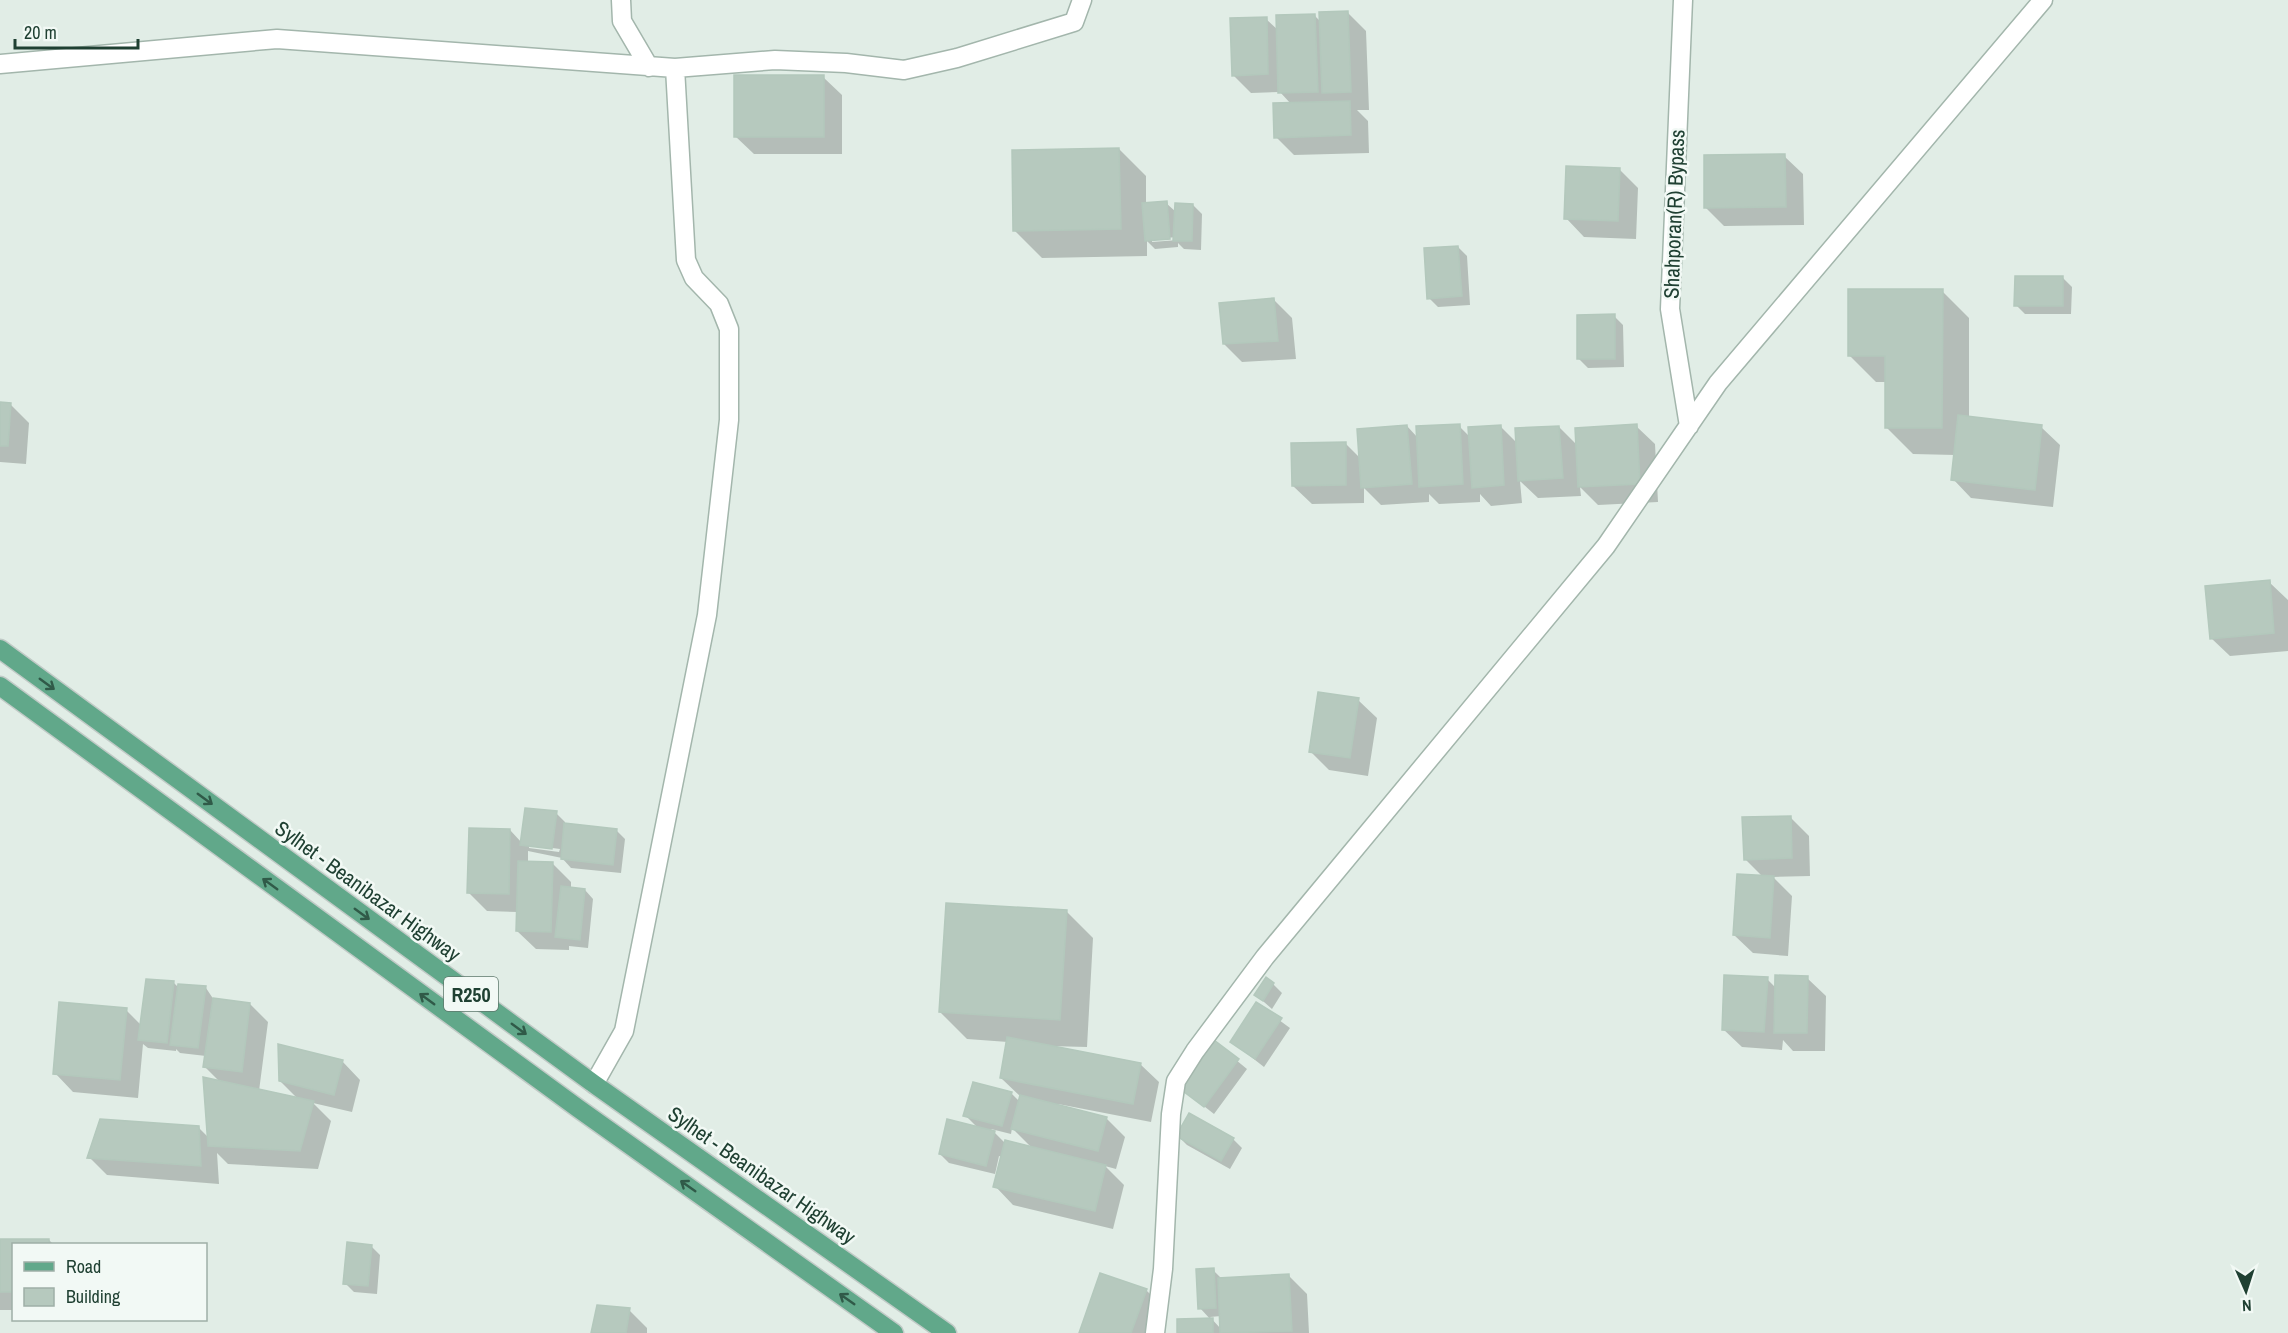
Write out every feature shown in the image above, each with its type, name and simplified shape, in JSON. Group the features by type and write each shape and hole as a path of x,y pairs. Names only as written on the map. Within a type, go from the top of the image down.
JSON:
{"main road":[{"name":"Sylhet - Beanibazar Highway","path":"0,649 594,1084 947,1333"},
{"name":"R250","path":"0,686 569,1102 894,1333"}],"street":[{"path":"621,0 622,21 650,67"},
{"path":"0,64 277,39 650,67 675,68 775,60 846,63 904,70 957,58 1074,22 1082,0"},
{"name":"Shahporan(R) Bypass","path":"1683,0 1670,309 1689,426"},
{"path":"1155,1333 1163,1269 1171,1114 1176,1081 1265,957 1606,546 1718,383 2043,0"},
{"path":"594,1084 624,1031 707,615 729,420 729,329 719,304 694,278 686,260 675,68"}],"building":[{"path":"1348,11 1351,92 1322,93 1319,12"},
{"path":"1315,14 1318,92 1278,93 1276,15"},
{"path":"1267,17 1268,74 1232,76 1230,18"},
{"path":"734,75 824,75 824,137 734,137"},
{"path":"1350,101 1351,135 1274,138 1273,103"},
{"path":"1119,148 1121,229 1013,231 1012,150"},
{"path":"1785,154 1786,207 1704,208 1704,155"},
{"path":"1566,166 1620,168 1618,221 1564,219"},
{"path":"1167,201 1170,239 1145,241 1142,203"},
{"path":"1175,203 1193,204 1192,241 1173,241"},
{"path":"1458,246 1462,296 1427,299 1424,248"},
{"path":"2015,276 2063,276 2063,306 2014,306"},
{"path":"1848,289 1943,289 1942,428 1885,428 1885,356 1848,356"},
{"path":"1274,298 1278,341 1223,344 1219,303"},
{"path":"1615,314 1615,359 1577,359 1577,315"},
{"path":"0,402 11,403 8,446 0,446"},
{"path":"1958,415 2042,425 2035,490 1951,480"},
{"path":"1460,424 1463,484 1419,487 1416,426"},
{"path":"1637,424 1640,484 1578,487 1575,428"},
{"path":"1407,425 1412,484 1361,488 1357,429"},
{"path":"1501,425 1504,485 1472,488 1468,427"},
{"path":"1559,426 1563,478 1518,481 1515,428"},
{"path":"1346,442 1346,485 1292,486 1291,443"},
{"path":"2270,580 2274,633 2210,639 2205,586"},
{"path":"1318,692 1359,698 1350,758 1309,752"},
{"path":"525,808 557,811 552,849 520,845"},
{"path":"1791,816 1792,858 1744,860 1742,817"},
{"path":"564,823 617,829 613,865 561,859"},
{"path":"469,828 510,829 509,894 467,893"},
{"path":"518,861 553,862 551,932 516,931"},
{"path":"1737,874 1774,876 1770,938 1733,935"},
{"path":"561,886 585,889 580,940 555,937"},
{"path":"946,903 1067,910 1060,1020 939,1012"},
{"path":"1724,975 1768,977 1764,1032 1722,1030"},
{"path":"1775,975 1808,976 1807,1033 1774,1033"},
{"path":"1266,977 1274,983 1263,1001 1254,995"},
{"path":"146,979 174,981 167,1043 138,1040"},
{"path":"178,984 206,986 198,1048 170,1045"},
{"path":"213,998 250,1003 242,1072 203,1067"},
{"path":"59,1002 127,1008 120,1080 53,1074"},
{"path":"1256,1002 1282,1018 1255,1059 1230,1042"},
{"path":"1007,1037 1141,1063 1133,1104 1000,1078"},
{"path":"1214,1040 1239,1059 1204,1107 1179,1088"},
{"path":"278,1044 343,1060 334,1095 279,1081"},
{"path":"203,1077 314,1101 300,1151 208,1146"},
{"path":"973,1082 1012,1092 1002,1126 963,1116"},
{"path":"1020,1095 1107,1117 1098,1151 1011,1129"},
{"path":"1189,1113 1234,1138 1221,1161 1176,1136"},
{"path":"100,1119 199,1126 201,1166 87,1158"},
{"path":"947,1119 995,1131 986,1166 939,1154"},
{"path":"1005,1140 1106,1165 1095,1211 993,1187"},
{"path":"0,1239 49,1239 49,1243 12,1243 12,1292 0,1292"},
{"path":"347,1242 372,1245 368,1286 343,1284"},
{"path":"1214,1268 1216,1308 1198,1309 1196,1269"},
{"path":"1100,1273 1147,1289 1131,1333 1079,1333"},
{"path":"1289,1274 1292,1331 1220,1333 1218,1278"},
{"path":"597,1305 630,1308 626,1333 591,1333"},
{"path":"1213,1318 1213,1333 1177,1333 1177,1319"}]}
